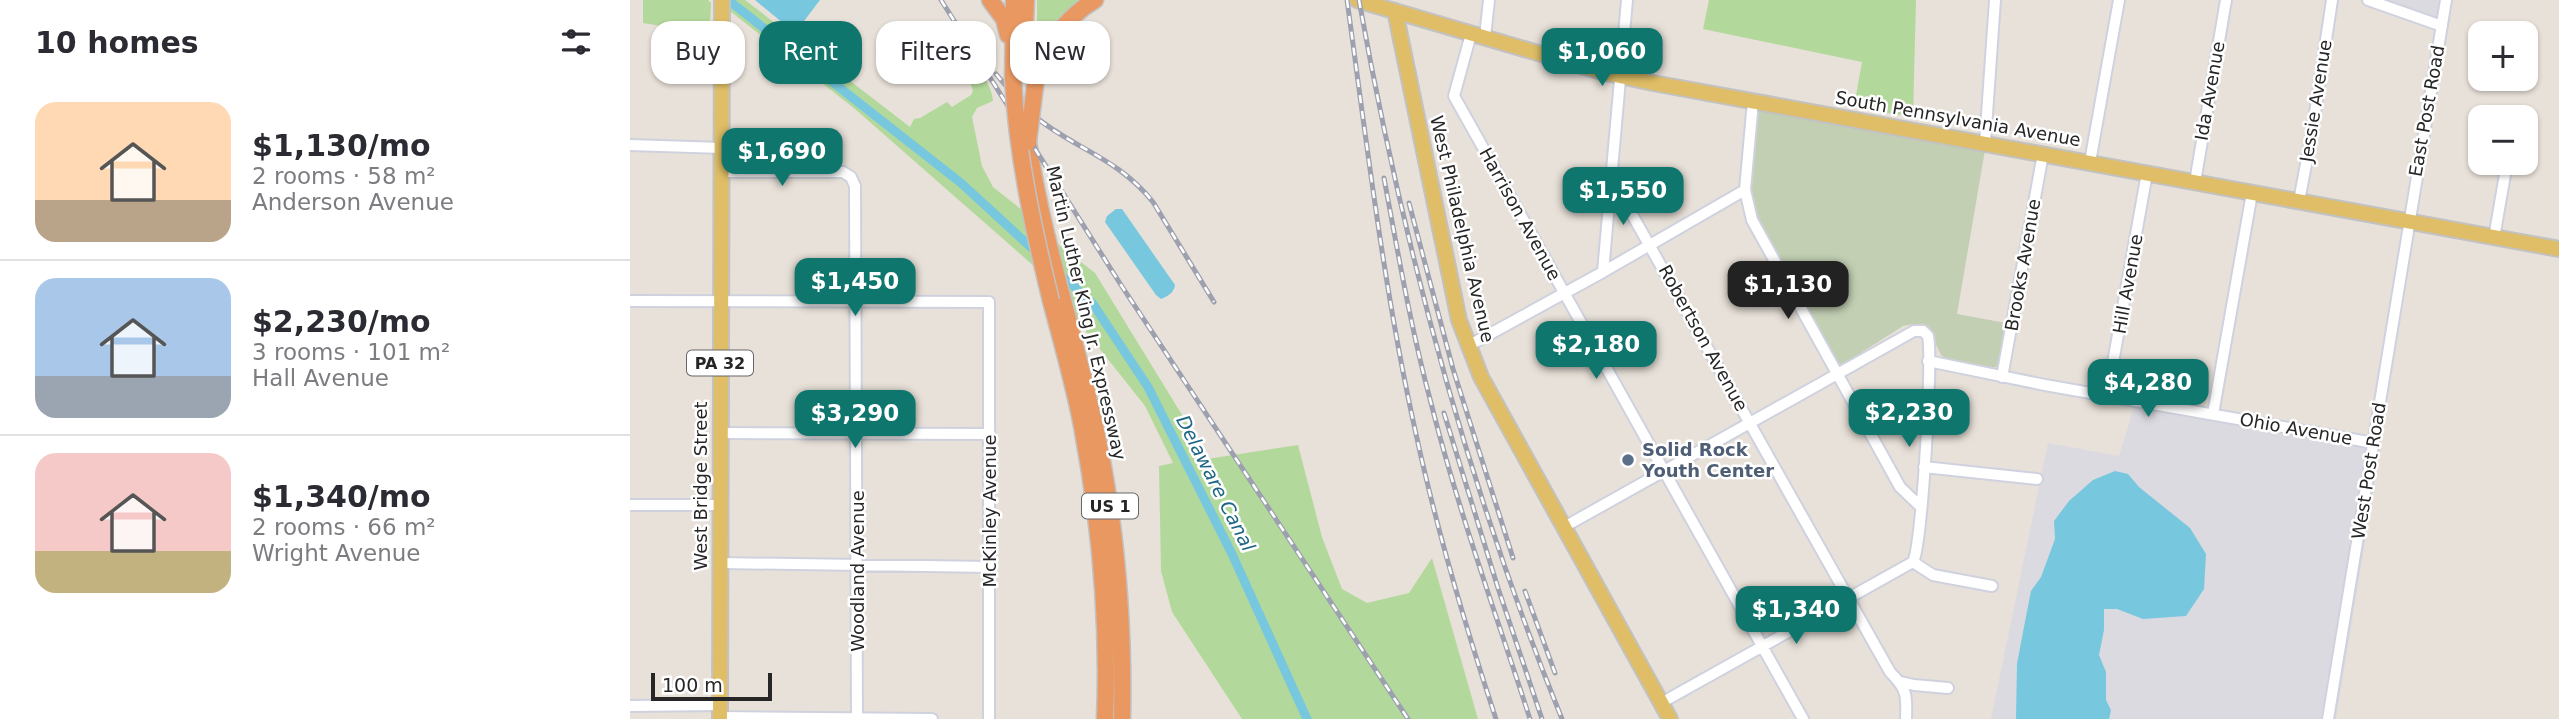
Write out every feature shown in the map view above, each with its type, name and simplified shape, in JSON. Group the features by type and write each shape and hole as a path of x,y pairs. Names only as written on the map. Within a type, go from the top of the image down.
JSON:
{"highway":[{"path":"990,0 1007,27 1010,46"},
{"name":"Martin Luther King Jr. Expressway","path":"1013,21 1014,0"},
{"name":"Martin Luther King Jr. Expressway","path":"1025,21 1026,0"},
{"path":"1068,21 1096,0"},
{"name":"Martin Luther King Jr. Expressway","path":"1024,84 1028,142 1082,424 1095,510 1105,626 1105,719"},
{"name":"Martin Luther King Jr. Expressway","path":"1024,84 1022,177 1094,422 1110,508 1120,596 1122,719"}],"main road":[{"name":"South Pennsylvania Avenue","path":"1357,0 1395,5 1478,36 1606,73 1653,83 2559,249"},
{"name":"West Bridge Street","path":"720,714 722,3"},
{"name":"West Philadelphia Avenue","path":"1395,5 1459,320 1468,346 1481,377 1670,719"}],"street":[{"name":"Harrison Avenue","path":"1489,0 1454,96 1803,719"},
{"path":"1604,272 1619,74 1628,0"},
{"path":"1985,143 1995,0"},
{"path":"2090,162 2119,0"},
{"name":"Ida Avenue","path":"2195,182 2226,0"},
{"name":"Jessie Avenue","path":"2299,201 2332,0"},
{"path":"2368,0 2442,26"},
{"name":"East Post Road","path":"2409,222 2446,0"},
{"path":"1753,101 1745,190 1752,220 1899,487 1921,507"},
{"path":"630,145 722,148"},
{"name":"Brooks Avenue","path":"2002,377 2043,154"},
{"name":"Woodland Avenue","path":"722,172 847,174 855,186 857,719"},
{"name":"Hill Avenue","path":"2107,396 2147,173"},
{"path":"2494,238 2505,175"},
{"name":"Robertson Avenue","path":"1612,179 1891,672 1901,682 1905,692 1906,719"},
{"path":"1468,346 1651,246 1745,190"},
{"path":"2213,414 2252,192"},
{"name":"West Post Road","path":"2328,719 2409,222"},
{"path":"630,301 857,302"},
{"name":"McKinley Avenue","path":"857,302 989,302 989,719"},
{"path":"1564,527 1914,331 1923,331 1927,336 1924,467 1913,562 1661,703"},
{"name":"Ohio Avenue","path":"1928,361 2002,377 2374,443"},
{"path":"720,433 990,435"},
{"path":"1924,467 2038,478"},
{"path":"630,505 721,505"},
{"path":"1913,562 1933,575 1992,586"},
{"path":"721,563 990,567"},
{"path":"1901,682 1948,688"},
{"path":"630,706 720,714 932,719"}],"shaded area":[{"path":"2382,0 2446,0 2442,26"},
{"path":"2136,401 2381,444 2336,719 1991,719 2048,443 2119,456"}],"green space":[{"path":"643,0 708,0 711,3 710,21 643,23"},
{"path":"716,0 745,0 772,21 759,21 759,34"},
{"path":"1037,0 1084,0 1067,21 1037,21"},
{"path":"1709,0 1916,0 1913,117 1854,107 1862,62 1703,29"},
{"path":"823,84 854,84 910,127 914,119 947,102 952,107 971,95 971,84 988,84 993,101 977,108 972,117 982,166 993,187 1022,210 1023,217 1095,273 1207,459 1298,445 1322,537 1342,589 1367,603 1409,593 1432,558 1478,719 1242,719 1172,612 1161,571 1159,466 1173,463 1145,406 1035,267"},
{"path":"1758,108 1985,150 1957,314 2006,323 1998,366 1992,368 1949,361 1941,355 1929,330 1914,324 1903,326 1845,363 1835,361 1759,224 1754,210 1751,166"}],"water":[{"path":"755,0 820,0 804,21 780,21"},
{"path":"1116,209 1122,209 1175,285 1166,297 1161,299 1156,295 1105,222 1107,216"},
{"path":"2115,471 2128,474 2139,487 2190,528 2206,554 2204,589 2186,616 2143,619 2117,609 2104,609 2104,630 2099,655 2106,672 2106,700 2111,710 2109,719 2016,719 2017,664 2023,632 2031,591 2041,577 2055,539 2054,521 2069,501 2093,480"}],"waterway":[{"name":"Delaware Canal","path":"728,0 961,183 1035,251"},
{"name":"Delaware Canal","path":"1066,279 1093,304 1148,387 1232,554 1307,719"}],"railway":[{"path":"941,0 1121,285 1408,719"},
{"path":"1347,0 1377,218 1405,380 1442,542 1496,719"},
{"path":"1359,0 1396,184 1442,365 1497,543 1562,719"},
{"path":"996,74 1032,114 1047,126 1109,163 1139,186 1153,202 1214,302"},
{"path":"1384,178 1411,319 1442,443 1530,719"},
{"path":"1409,203 1453,369 1513,558"},
{"path":"1444,413 1542,719"},
{"path":"1525,591 1555,673"}],"place":[{"name":"Solid Rock Youth Center","path":"1628,460"}]}
